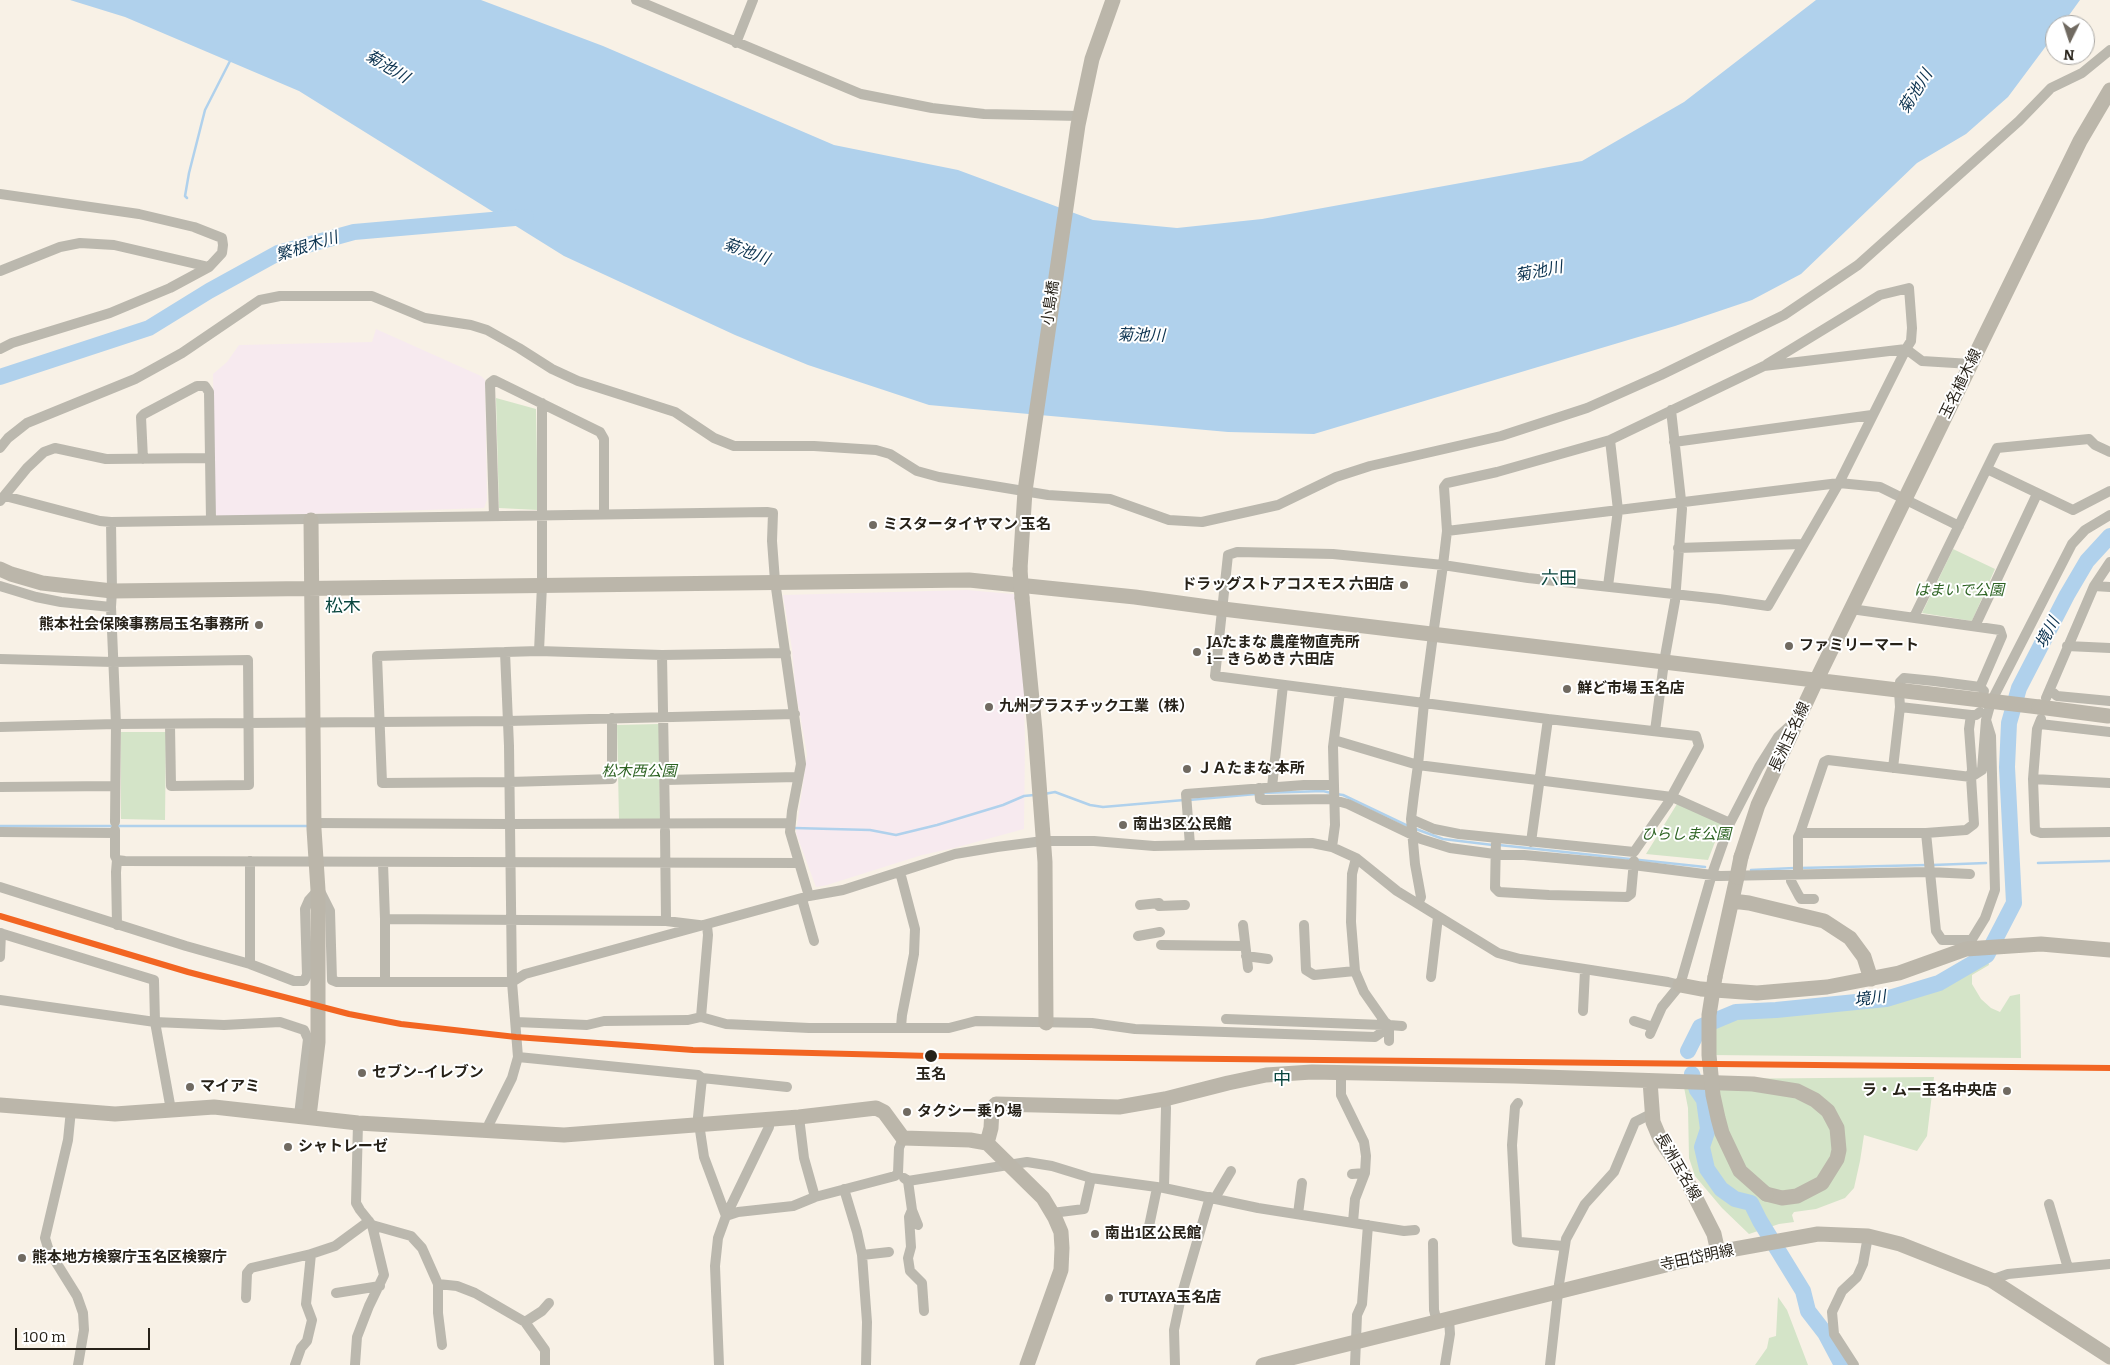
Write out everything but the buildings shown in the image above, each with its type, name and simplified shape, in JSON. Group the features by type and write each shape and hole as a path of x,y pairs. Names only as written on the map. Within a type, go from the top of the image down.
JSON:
{"street":[{"path":"636,0 861,94 932,108 984,114 1079,120"},
{"path":"653,0 661,9"},
{"path":"736,43 753,0"},
{"name":"小島橋","path":"1046,1023 1045,862 1020,569 1025,486 1079,120 1092,59 1113,0"},
{"path":"0,448 8,438 27,423 136,379 182,353 260,300 280,296 372,296 425,318 471,325 487,330 552,369 587,384 675,412 714,438 734,446 814,446 876,450 890,454 917,471 1025,486 1048,495 1110,499 1169,520 1202,522 1278,505 1336,477 1370,466 1501,436 1588,408 1661,375 1784,314 1858,265 2019,121 2051,88 2082,73 2110,50"},
{"name":"玉名植木線","path":"1816,681 2080,141 2110,90"},
{"path":"0,194 139,214 212,233 222,238 222,253 209,267 170,288 110,313 0,349"},
{"path":"0,271 60,247 80,243 114,245 209,267"},
{"path":"1418,904 1421,897 1412,827 1424,703 1443,565 1447,531 1444,487 1447,483 1497,472 1610,440 1764,366 1880,295 1909,288 1911,341 1839,483 1802,544 1768,606 1719,598 1675,595 1528,578 1443,565 1333,554 1237,552 1228,555 1215,676 1283,685 1340,692 1424,703 1548,719 1696,736 1699,746 1672,796 1634,859 1631,894 1627,897 1499,892 1495,888 1495,846"},
{"path":"1764,366 1906,349 1922,361 1971,364"},
{"path":"494,516 490,383 494,380 600,432 604,440 604,514"},
{"path":"143,459 141,417 198,386 205,386 209,392 211,520"},
{"path":"539,651 542,585 542,403"},
{"path":"1655,731 1675,595 1682,509 1671,410"},
{"path":"1674,442 1872,416"},
{"path":"1914,617 1997,448 2089,439 2095,445 2110,452"},
{"path":"1608,586 1618,510 1610,440"},
{"path":"210,458 106,459 55,448 44,452 27,468 2,499 111,522 773,513 772,541 775,581 801,764 797,778 790,827 814,941"},
{"path":"1987,469 2073,510 2110,491"},
{"path":"1447,531 1839,483 1880,487 1959,526"},
{"path":"1975,626 2037,494"},
{"path":"1800,833 1926,833 1966,830 1974,824 1969,729 2072,544 2085,530 2110,515"},
{"path":"304,1116 318,1042 318,890 314,825 311,520"},
{"path":"111,522 111,607 116,724 115,856 117,860 117,924"},
{"path":"1678,548 1802,544"},
{"path":"2110,562 2094,586 2040,708 2033,779 2035,831 2041,834 2110,832"},
{"path":"0,569 42,583 112,591 969,580 1136,597 1899,691 1984,704 2109,711"},
{"path":"0,586 36,597 61,602 111,607"},
{"path":"2094,586 2110,587"},
{"path":"1814,899 1801,899 1791,881 1796,871 1798,837 1824,762 1828,760 1971,777 1982,770 1984,704 2002,636 2000,630 1851,609"},
{"path":"2067,646 2110,648"},
{"path":"612,718 612,779 382,783 377,656 539,651 662,655 786,654"},
{"path":"488,1131 489,1124 512,1078 518,1058 512,982 510,920 510,828 505,652"},
{"path":"662,655 666,921"},
{"path":"0,659 113,662 248,660 248,785 171,786 170,725"},
{"name":"長洲玉名線","path":"1718,1252 1714,1234 1682,1171 1661,1141 1651,1114 1650,1081 1699,1083 1753,1084 1797,1091 1815,1100 1828,1111 1837,1128 1839,1150 1837,1159 1822,1183 1797,1196 1782,1198 1766,1194 1740,1171 1722,1133 1718,1118 1711,1079 1709,1045 1709,1015 1715,978 1741,857 1758,805 1816,681"},
{"path":"1272,787 1283,685"},
{"path":"1893,768 1900,707 1899,691"},
{"path":"1332,847 1334,740 1340,692"},
{"path":"1900,707 1984,704"},
{"path":"318,890 330,911 332,980 337,982 512,982 525,974 805,898 843,890 956,854 1043,841 1190,845 1312,843 1332,847 1356,858 1397,891 1498,953 1520,959 1668,982 1701,989 1757,993 1827,987 1898,973 1971,946 1995,890 1991,736 1984,704"},
{"path":"2040,708 2110,732"},
{"path":"0,727 116,724 508,721 795,714"},
{"path":"1634,1020 1651,1030 1662,1007 1680,985 1712,874 1730,823 1768,752 1778,737 1799,717"},
{"path":"1531,842 1548,719"},
{"path":"1334,740 1418,765 1672,796 1730,823"},
{"path":"665,780 797,778"},
{"path":"2033,779 2110,783"},
{"path":"0,787 115,786"},
{"path":"1190,845 1186,794 1260,793 1272,787 1334,793 1412,827 1450,848 1531,842 1712,874 1748,876 1796,871 1928,867 1970,874"},
{"path":"1260,793 1263,800 1313,798 1334,793"},
{"path":"314,825 510,828 790,827"},
{"path":"1412,827 1434,829 1495,846 1634,859"},
{"path":"0,832 115,828"},
{"path":"1926,833 1936,931 1942,940 1971,946 2002,947 2041,944 2110,950"},
{"path":"1356,858 1352,874 1351,922 1355,971 1364,992 1386,1024 1389,1041"},
{"path":"117,860 383,863 799,863"},
{"path":"250,861 250,964"},
{"path":"383,863 385,981"},
{"path":"900,872 915,929 914,954 901,1027"},
{"path":"0,887 250,964 294,981 304,981 307,975 306,909 309,900 318,890"},
{"path":"1732,901 1749,903 1824,922 1850,938 1864,957 1870,978"},
{"path":"1140,905 1185,905"},
{"path":"1430,977 1438,917"},
{"path":"385,919 666,921 707,926"},
{"path":"1243,925 1248,968"},
{"path":"1304,925 1306,970 1314,974 1355,971"},
{"path":"702,1017 707,926"},
{"path":"1138,936 1160,932"},
{"path":"0,957 1,933 154,980 155,1022 171,1110"},
{"path":"1161,946 1246,951 1268,958"},
{"path":"1582,1011 1585,970"},
{"path":"0,1000 155,1022 224,1026 280,1022 304,1030 308,1040 304,1116"},
{"path":"516,1022 588,1025 604,1021 688,1020 702,1017 726,1024 779,1028 950,1028 976,1021 1092,1024 1135,1029 1375,1037 1382,1032 1386,1024"},
{"path":"1226,1019 1402,1026"},
{"path":"518,1058 698,1075 702,1078 787,1086"},
{"path":"987,1143 991,1128 992,1109 996,1104 1119,1107 1165,1099 1266,1075 1312,1072 1650,1081"},
{"path":"1341,1073 1341,1095 1364,1142 1366,1156 1365,1173 1355,1199 1353,1222"},
{"path":"702,1078 699,1125 704,1156 726,1216"},
{"path":"1148,1231 1160,1188 1166,1108 1165,1099"},
{"path":"1518,1103 1515,1107 1512,1145 1517,1241 1563,1246"},
{"path":"0,1105 115,1114 214,1107 358,1123 574,1135 770,1119 876,1108 884,1112 903,1138"},
{"path":"71,1110 68,1140 46,1238 49,1251 77,1296 83,1313 84,1330 78,1365"},
{"path":"1550,1365 1563,1246 1585,1204 1614,1172 1635,1122 1651,1114"},
{"path":"799,1116 804,1158 814,1197"},
{"path":"719,1365 714,1266 718,1238 726,1216 769,1127 770,1119"},
{"path":"355,1365 357,1337 384,1275 370,1223 356,1203 358,1123"},
{"path":"726,1216 738,1212 793,1206 814,1197 895,1176 898,1172 900,1148 903,1138"},
{"path":"903,1138 970,1140 987,1143 1043,1198 1052,1213 1061,1232 1061,1270 1027,1365"},
{"path":"908,1181 1027,1162 1052,1166 1091,1178 1160,1188 1298,1214 1404,1231 1415,1230"},
{"path":"1175,1365 1174,1330 1181,1297 1213,1198 1231,1171"},
{"path":"898,1172 908,1181 912,1210 918,1225"},
{"path":"1352,1174 1365,1173"},
{"path":"1052,1213 1084,1209 1091,1178"},
{"path":"1298,1214 1302,1184"},
{"path":"844,1189 862,1255 866,1322 866,1365"},
{"path":"2049,1204 2068,1268"},
{"path":"912,1210 909,1217 911,1247 908,1258 910,1271 922,1283 924,1311"},
{"path":"246,1298 247,1273 251,1268 311,1254 335,1246 370,1223"},
{"path":"370,1223 412,1236 422,1248 438,1284 438,1313 442,1345"},
{"path":"1355,1365 1357,1316 1362,1304 1368,1225"},
{"name":"寺田岱明線","path":"1263,1365 1718,1252 1818,1234 1868,1236 1900,1244 1991,1280 2110,1357"},
{"path":"1854,1365 1834,1334 1832,1312 1842,1291 1857,1277 1863,1264 1868,1236"},
{"path":"1433,1243 1434,1310 1443,1320 1450,1334 1445,1365"},
{"path":"862,1255 889,1252"},
{"path":"295,1365 301,1348 307,1341 312,1320 306,1304 311,1254"},
{"path":"1991,1280 2008,1274 2110,1264"},
{"path":"438,1284 456,1286 474,1293 525,1322 544,1350 545,1365"},
{"path":"336,1293 380,1286"},
{"path":"525,1322 542,1311 549,1303"}],"shaded area":[{"path":"376,329 481,376 485,380 487,500 484,508 218,517 215,513 213,374 227,362 239,345 372,342"},
{"path":"967,590 1013,594 1022,598 1025,741 1024,829 922,855 816,887 796,833 807,754 796,693 792,649 783,595"}],"green space":[{"path":"496,398 536,409 538,510 499,508"},
{"name":"はまいで公園","path":"1953,549 1995,569 1972,621 1922,613"},
{"name":"松木西公園","path":"659,724 660,819 619,819 617,725"},
{"path":"121,732 166,732 165,820 121,819"},
{"name":"ひらしま公園","path":"1677,804 1722,824 1708,860 1646,854"},
{"path":"1987,955 1989,965 1972,975 1972,984 1981,999 1991,1008 2000,1012 2010,996 2020,994 2021,1058 1709,1055 1700,1023 1736,1012 1886,999 1939,983"},
{"path":"1934,1077 1927,1136 1917,1151 1864,1135 1854,1188 1845,1198 1816,1209 1794,1212 1792,1215 1794,1222 1779,1224 1749,1234 1722,1208 1695,1176 1689,1158 1688,1108 1683,1082 1711,1079"},
{"path":"1778,1297 1787,1310 1808,1365 1755,1365 1767,1348 1769,1338 1776,1336"}],"water":[{"name":"菊池川","path":"70,0 481,0 603,46 834,145 958,170 1093,220 1177,228 1262,219 1582,161 1684,102 1816,0 2080,0 2069,15 2045,15 2045,47 2008,97 1966,134 1917,163 1801,274 1752,300 1675,326 1314,434 1228,432 929,405 808,365 735,335 564,256 299,91 125,17"}],"waterway":[{"path":"187,198 185,196 189,173 205,110 231,59"},
{"name":"繁根木川","path":"0,377 149,328 209,291 278,253 354,232 526,217"},
{"name":"境川","path":"1688,1051 1700,1027 1736,1012 1886,999 1939,983 1987,955 2014,903 2007,767 2009,723 2019,688 2067,595 2087,561 2110,536"},
{"path":"1261,793 1323,791 1331,793"},
{"path":"1044,794 1055,792 1090,805 1103,807 1184,800"},
{"path":"1189,800 1256,794"},
{"path":"1336,794 1343,795 1408,826"},
{"path":"794,828 870,830 896,835 1003,805 1024,796 1034,795"},
{"path":"0,826 308,826"},
{"path":"1416,829 1443,839 1493,845"},
{"path":"1499,845 1705,867"},
{"path":"2038,863 2110,861"},
{"path":"1933,865 1986,863"},
{"path":"1800,868 1927,865"},
{"path":"1751,870 1795,868"},
{"name":"境川","path":"1692,1074 1697,1090 1704,1100 1708,1129 1702,1147 1707,1169 1721,1189 1735,1199 1751,1203 1803,1291 1808,1311 1825,1333 1842,1365"}],"transit line":[{"path":"0,916 188,972 349,1014 401,1024 516,1037 693,1050 931,1056 2110,1068"}],"place":[{"name":"ミスタータイヤマン 玉名","path":"873,525"},
{"name":"ドラッグストアコスモス 六田店","path":"1404,585"},
{"name":"熊本社会保険事務局玉名事務所","path":"259,625"},
{"name":"ファミリーマート","path":"1789,646"},
{"name":"JAたまな 農産物直売所 i－きらめき 六田店","path":"1197,652"},
{"name":"鮮ど市場 玉名店","path":"1567,689"},
{"name":"九州プラスチック工業（株）","path":"989,707"},
{"name":"ＪＡたまな 本所","path":"1187,769"},
{"name":"南出3区公民館","path":"1123,825"},
{"name":"玉名","path":"931,1056"},
{"name":"セブン-イレブン","path":"362,1073"},
{"name":"マイアミ","path":"190,1087"},
{"name":"ラ・ムー玉名中央店","path":"2007,1091"},
{"name":"タクシー乗り場","path":"907,1112"},
{"name":"シャトレーゼ","path":"288,1147"},
{"name":"南出1区公民館","path":"1095,1234"},
{"name":"熊本地方検察庁玉名区検察庁","path":"22,1258"},
{"name":"TUTAYA玉名店","path":"1109,1298"}],"district":[{"name":"六田","path":"1559,579"},
{"name":"松木","path":"343,607"},
{"name":"中","path":"1282,1080"}]}
